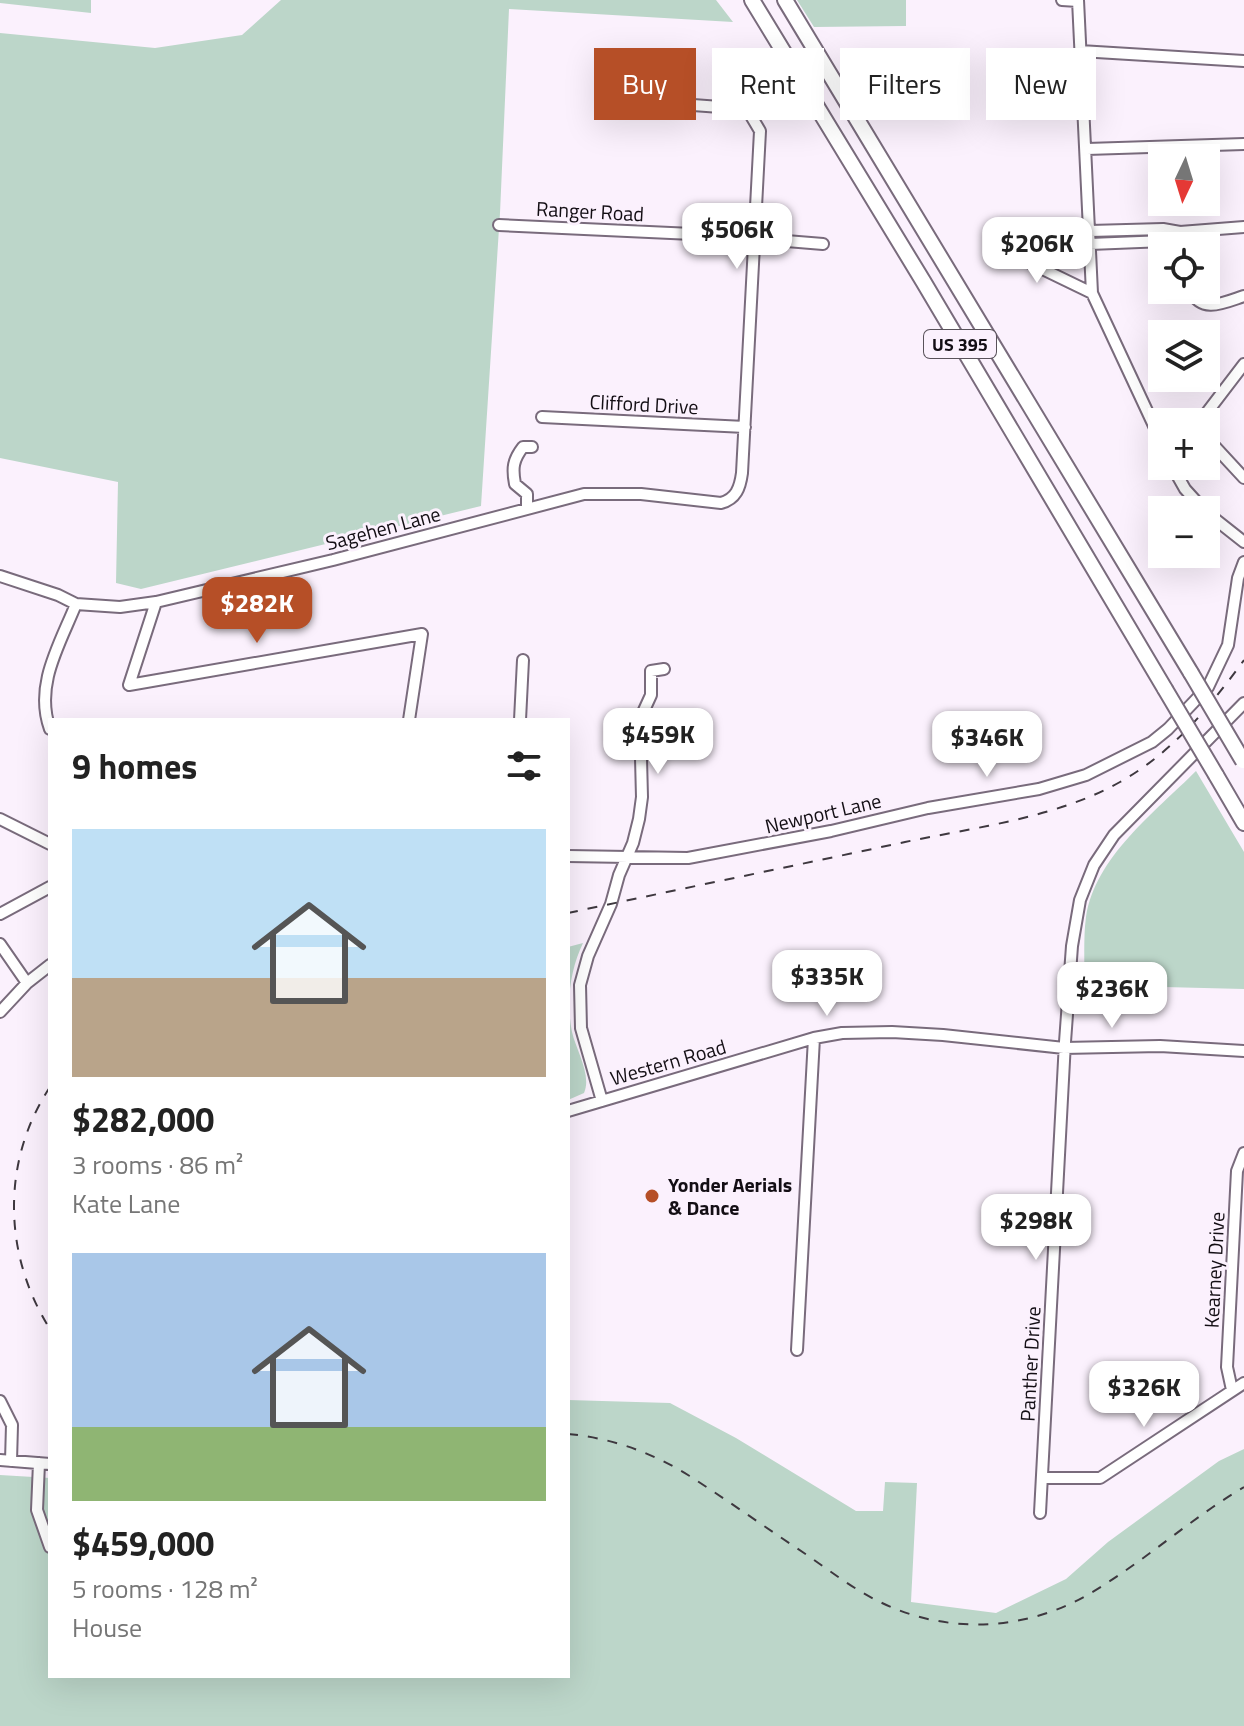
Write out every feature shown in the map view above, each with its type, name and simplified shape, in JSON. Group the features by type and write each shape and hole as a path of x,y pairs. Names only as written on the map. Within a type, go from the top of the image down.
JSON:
{"highway":[{"name":"US 395","path":"752,0 923,281 1244,823"},
{"name":"US 395","path":"785,0 1244,761"}],"street":[{"path":"1062,0 1078,0 1080,48"},
{"path":"1096,52 1244,61"},
{"path":"696,104 747,109 760,131 745,427"},
{"path":"1085,120 1092,293 1148,411"},
{"path":"1087,149 1244,144"},
{"name":"Ranger Road","path":"499,225 823,244"},
{"path":"1090,231 1163,229 1180,232 1244,227"},
{"path":"1090,244 1148,242"},
{"path":"991,251 1028,262 1092,293"},
{"path":"1220,304 1244,296"},
{"path":"1210,408 1244,364"},
{"name":"Clifford Drive","path":"542,417 745,427"},
{"name":"Sagehen Lane","path":"0,576 76,604 105,608 156,602 600,492 721,503 732,499 742,479 745,427"},
{"path":"527,509 527,494 515,484 512,469 515,457 523,447 532,447"},
{"path":"1220,452 1244,478"},
{"path":"1220,523 1244,542"},
{"name":"Newport Lane","path":"570,856 688,858 760,846 928,808 1054,785 1109,765 1152,742 1208,687 1228,645 1238,578 1244,562"},
{"path":"156,602 129,685 422,634 409,718"},
{"path":"48,721 44,706 46,678 76,604"},
{"path":"520,718 523,660"},
{"path":"602,1101 581,1028 580,985 588,956 633,843 642,797 640,719 651,695 651,671 664,669"},
{"name":"Panther Drive","path":"1040,1513 1064,1048 1074,930 1080,900 1094,865 1124,824 1244,703"},
{"path":"0,819 48,843"},
{"path":"0,914 48,888"},
{"path":"0,944 27,983"},
{"path":"0,1012 27,983 48,967"},
{"name":"Western Road","path":"570,1110 814,1038 842,1033 947,1035 1064,1048 1160,1046 1244,1051"},
{"path":"797,1350 814,1038"},
{"name":"Kearney Drive","path":"1232,1390 1227,1367 1237,1171 1244,1153"},
{"path":"1043,1478 1100,1478 1244,1383"},
{"path":"0,1401 12,1425 5,1460 44,1464 37,1510 48,1541"}],"green space":[{"path":"0,0 91,0 91,13 0,3"},
{"path":"281,0 716,0 733,22 509,9 500,213 481,506 141,589 116,583 118,482 0,458 0,33 155,48 242,35"},
{"path":"797,0 906,0 906,26 814,27"},
{"path":"1196,771 1244,852 1244,989 1084,985 1086,917 1101,875 1129,837"},
{"path":"583,943 570,990 570,946"},
{"path":"570,1017 585,1071 584,1093 570,1099"},
{"path":"570,1400 670,1403 736,1438 856,1511 883,1511 885,1482 917,1483 911,1602 996,1613 1066,1579 1108,1542 1219,1461 1244,1449 1244,1726 0,1726 0,1475 48,1478 48,1678 570,1678"}],"railway":[{"path":"570,913 988,826 1070,804 1120,782 1157,757 1203,712 1244,660"},
{"path":"48,1091 23,1146 16,1177 14,1208 16,1239 23,1270 48,1325"},
{"path":"570,1434 630,1447 660,1459 703,1484 870,1597 906,1613 959,1624 1013,1621 1039,1616 1065,1606 1109,1582 1244,1487"}],"place":[{"name":"Yonder Aerials & Dance","path":"652,1196"}]}
